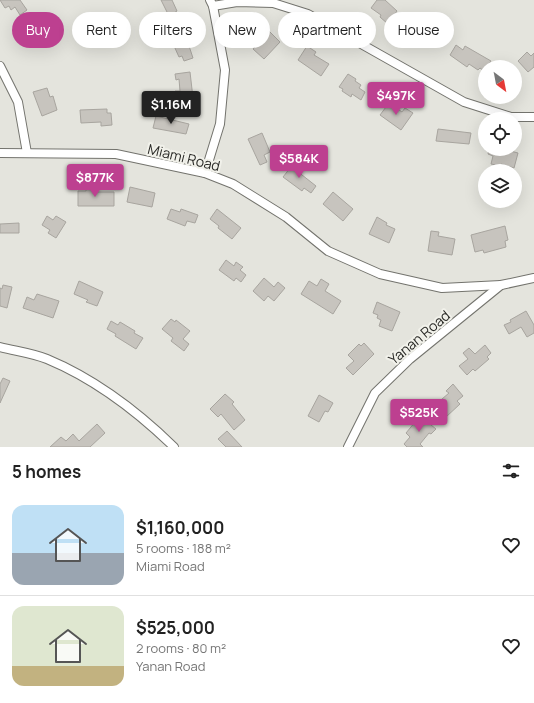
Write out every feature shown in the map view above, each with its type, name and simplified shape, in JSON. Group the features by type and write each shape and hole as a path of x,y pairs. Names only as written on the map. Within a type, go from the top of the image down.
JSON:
{"street":[{"path":"206,173 220,124 225,70 212,3 237,2 273,4 308,14 464,102 511,117 534,117"},
{"path":"0,66 18,102 27,153"},
{"name":"Miami Road","path":"0,153 116,154 206,173 233,184 286,217 328,251 380,274 442,288 501,285"},
{"name":"Yanan Road","path":"348,447 375,393 417,353 501,285 534,278"},
{"path":"0,347 46,359 90,380 148,422 174,447"}],"building":[{"path":"0,0 20,0 27,10 24,12 18,12 15,7 11,10 9,6 5,8"},
{"path":"161,0 172,0 177,11 167,12"},
{"path":"377,0 385,0 397,11 384,12 384,20 380,17 381,15 371,8"},
{"path":"270,32 278,40 278,44 264,59 253,49 270,48"},
{"path":"456,45 463,50 465,46 489,60 478,60 478,70 469,64 467,67 450,55"},
{"path":"175,48 190,48 193,58 184,61 182,56 179,57"},
{"path":"306,48 310,48 316,52 314,55 329,64 321,76 298,60"},
{"path":"527,52 531,56 534,53 534,67 528,72 522,65 522,60 519,60"},
{"path":"190,72 193,98 176,100 175,91 180,91 179,79 176,80 175,74"},
{"path":"348,74 356,79 355,81 361,85 359,88 365,92 361,100 352,94 351,97 339,87"},
{"path":"47,88 50,97 53,96 57,110 42,116 33,92"},
{"path":"389,103 402,112 405,108 413,113 401,130 380,115"},
{"path":"107,109 107,113 111,113 112,125 101,126 101,122 81,123 80,110"},
{"path":"156,116 189,124 186,134 153,128"},
{"path":"438,129 471,133 469,144 436,141"},
{"path":"262,133 270,152 264,155 267,162 260,165 248,139"},
{"path":"493,156 517,156 515,164 491,164"},
{"path":"294,163 299,167 297,171 316,186 311,193 304,188 302,191 283,177"},
{"path":"86,184 95,184 95,192 114,192 114,206 78,206 78,191 86,191"},
{"path":"130,187 155,193 152,207 127,202"},
{"path":"333,192 353,209 343,221 323,204"},
{"path":"171,209 180,212 181,209 198,215 195,223 187,221 185,226 167,219"},
{"path":"217,209 241,228 232,239 218,228 219,226 210,219"},
{"path":"47,216 53,220 56,216 66,222 56,238 48,233 50,230 42,225"},
{"path":"377,217 387,223 386,225 395,229 389,243 369,234"},
{"path":"19,223 19,233 0,233 0,224"},
{"path":"505,226 508,240 505,241 506,247 484,253 483,250 475,252 471,235"},
{"path":"431,231 439,232 438,236 455,239 452,255 428,251"},
{"path":"226,260 234,266 236,262 243,267 240,270 246,275 241,282 236,278 234,281 219,270"},
{"path":"264,278 274,287 278,282 285,288 274,301 268,296 264,301 253,291"},
{"path":"321,279 329,284 325,291 341,301 333,314 301,294 309,281 317,286"},
{"path":"79,281 103,292 97,306 86,302 88,300 74,294"},
{"path":"3,285 12,287 7,308 0,306 0,288 2,289"},
{"path":"37,294 59,301 53,318 23,308 27,297 34,300"},
{"path":"377,302 400,312 392,331 379,326 381,320 377,318 378,315 373,313"},
{"path":"526,311 534,325 534,333 527,337 521,327 509,334 504,325 511,322 510,320"},
{"path":"171,319 175,322 176,320 190,331 183,339 189,344 184,351 171,341 173,338 162,329"},
{"path":"111,321 118,325 120,322 143,338 136,349 115,336 116,334 107,329"},
{"path":"364,343 374,354 353,375 346,368 354,361 348,355 359,344 361,346"},
{"path":"485,345 491,353 487,357 489,359 475,371 473,369 467,375 459,366 468,359 463,353 469,348 475,354"},
{"path":"3,378 10,381 0,403 0,384"},
{"path":"453,384 463,396 457,401 460,404 446,417 435,405 449,393 446,391"},
{"path":"225,394 234,402 232,404 245,420 234,430 221,414 218,417 210,409"},
{"path":"319,395 333,403 328,412 325,411 319,422 308,416"},
{"path":"420,416 436,429 431,434 429,433 420,444 423,447 407,447 404,444 410,437 406,433"},
{"path":"97,424 105,433 90,447 50,447 61,437 66,441 73,434 79,441"},
{"path":"227,431 242,447 226,447 218,439"}]}
